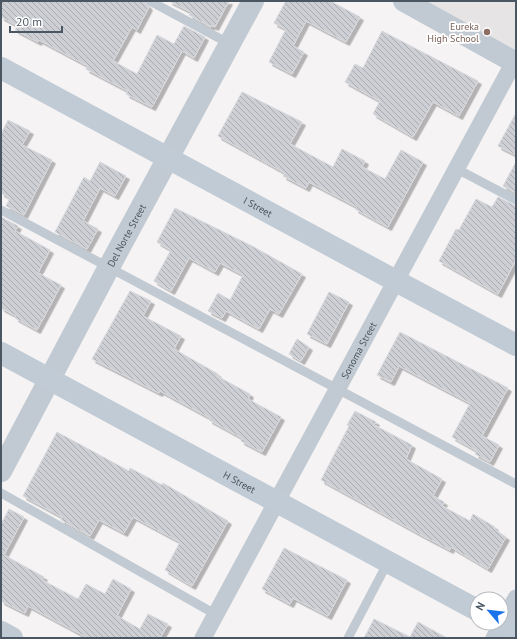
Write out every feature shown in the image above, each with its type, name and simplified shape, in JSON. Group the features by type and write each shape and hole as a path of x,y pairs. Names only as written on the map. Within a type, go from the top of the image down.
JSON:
{"main road":[{"name":"I Street","path":"1,68 396,282 516,345"},
{"name":"H Street","path":"1,354 469,606"}],"street":[{"name":"Del Norte Street","path":"1,471 109,267 254,1"},
{"path":"404,1 515,63"},
{"name":"Sonoma Street","path":"203,638 515,63"},
{"path":"509,615 516,598"},
{"path":"1,632 12,638"}],"lane":[{"path":"150,1 230,44"},
{"path":"457,169 516,200"},
{"path":"1,210 516,484"},
{"path":"1,493 215,614"},
{"path":"348,638 388,562"}],"shaded area":[{"name":"Eureka High School","path":"404,1 516,1 516,63"}],"building":[{"path":"1,1 144,1 149,7 137,30 132,27 113,61 137,74 157,35 174,44 184,26 205,37 194,58 182,51 152,107 126,94 128,91 86,69 88,66 39,40 38,42 15,30 18,26 1,17"},
{"path":"169,1 229,1 215,27 211,25 211,27 189,15 191,12"},
{"path":"286,1 330,1 360,17 346,42 306,21 293,46 304,52 292,74 269,62 286,29 274,23"},
{"path":"382,31 478,81 459,116 433,102 413,137 373,114 380,101 345,82 355,64 363,68"},
{"path":"242,92 302,122 290,144 333,167 342,149 365,161 362,167 385,179 401,150 423,162 388,227 355,209 357,207 309,182 306,188 283,176 285,173 218,136"},
{"path":"516,113 516,155 498,146"},
{"path":"8,120 30,131 22,145 52,160 24,215 6,206 10,198 1,193 1,134"},
{"path":"100,162 126,176 115,196 100,188 83,221 98,229 87,249 55,232 84,177 90,181"},
{"path":"516,162 516,193 503,186"},
{"path":"498,197 516,206 516,260 498,294 439,261 456,229 459,230 476,199 492,207"},
{"path":"175,208 252,246 302,274 279,314 270,309 259,329 226,311 222,318 208,311 218,293 230,300 243,275 220,263 215,272 189,258 171,291 154,281 171,250 157,242"},
{"path":"1,217 18,226 15,231 50,250 38,273 61,285 37,330 15,318 16,316 1,308"},
{"path":"130,291 151,301 143,316 181,336 174,349 218,374 217,376 250,394 248,399 281,417 262,452 241,441 242,438 209,420 210,418 160,391 159,393 92,359"},
{"path":"329,292 349,302 327,344 307,334"},
{"path":"400,332 508,388 482,436 499,445 490,462 475,454 477,451 452,437 470,403 399,366 391,382 377,375"},
{"path":"297,339 309,347 301,361 289,354"},
{"path":"355,411 376,422 374,425 412,445 406,459 442,479 433,496 444,502 442,506 470,521 473,514 495,527 494,529 506,537 488,569 451,547 450,550 321,480 349,426 347,425"},
{"path":"57,432 129,471 130,468 162,485 163,483 228,521 192,586 165,570 180,542 133,517 124,533 99,520 90,536 61,520 62,517 23,496"},
{"path":"9,509 24,517 4,555 44,577 42,580 78,599 86,584 105,594 113,579 131,589 117,616 140,629 148,614 168,624 160,638 88,638 28,606 25,613 1,601 1,524"},
{"path":"284,548 347,580 328,616 293,598 290,604 262,589"},
{"path":"374,619 410,637 418,622 447,638 364,638"}],"place":[{"name":"Eureka High School","path":"487,32"}]}
